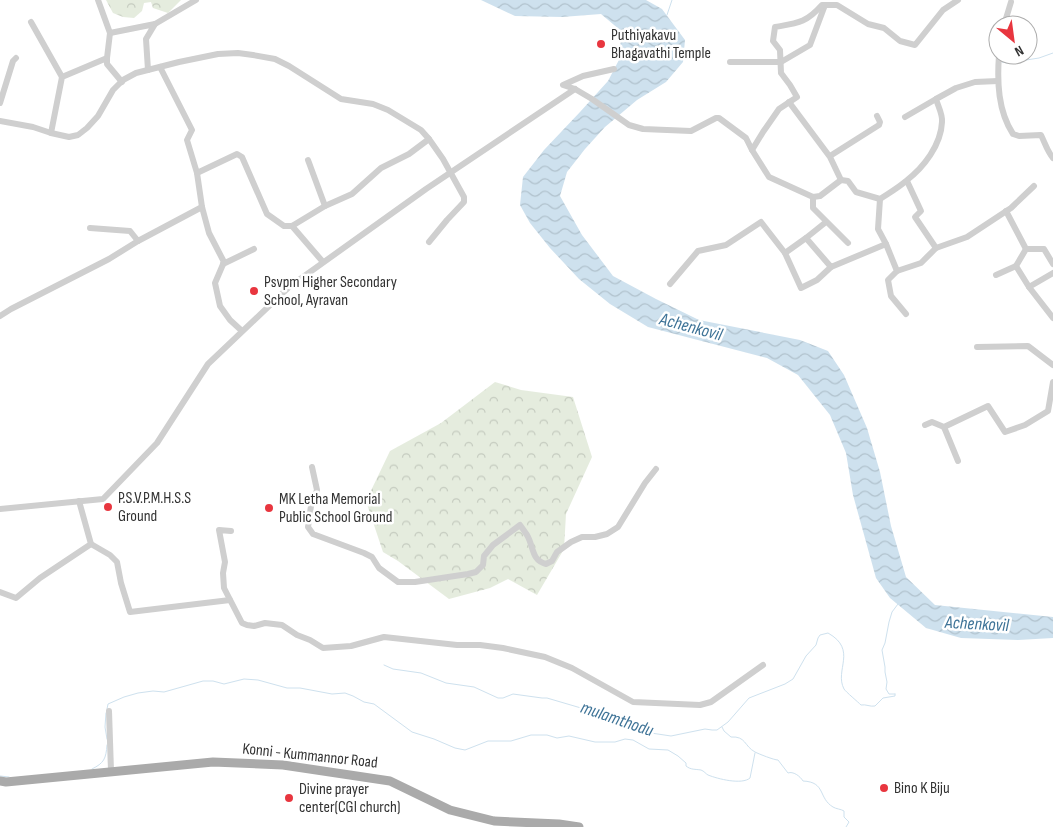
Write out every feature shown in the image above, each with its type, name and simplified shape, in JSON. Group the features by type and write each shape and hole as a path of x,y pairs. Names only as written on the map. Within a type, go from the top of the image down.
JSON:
{"main road":[{"name":"Konni - Kummannor Road","path":"0,781 6,782 213,762 283,765 390,780 450,810 494,821 559,824 579,827"}],"street":[{"path":"98,0 110,33 107,64 122,82"},
{"path":"110,33 155,24 196,0"},
{"path":"752,150 779,109 797,97 782,73 780,50 773,41 775,27 801,22 813,16 822,6 837,5 868,24 884,28 900,41 914,44 943,10 958,0"},
{"path":"1007,15 1012,1"},
{"path":"730,62 781,62 810,45 825,5"},
{"path":"31,22 62,77 51,133"},
{"path":"148,70 146,39 155,24"},
{"path":"0,121 33,127 69,137 81,134 98,116 113,90 136,73 218,54 238,53 275,59 342,99 373,104 388,110 421,130 429,138 444,159 464,197 464,202 429,242"},
{"path":"0,104 13,61 16,58"},
{"path":"62,77 107,58"},
{"path":"999,65 998,81 1001,105 1010,130 1013,134 1019,136 1041,135 1046,148 1053,158"},
{"path":"160,67 192,130 187,140 197,173 202,207 209,233 224,264"},
{"path":"614,69 583,76 563,85 575,89 592,99 629,125 642,129 691,131 719,118 746,138 768,177 813,197 820,196 841,180 848,181 856,192 880,199 907,181 927,160 939,140 943,120 936,99"},
{"path":"905,117 956,88 975,82 998,81"},
{"path":"0,509 103,498 157,443 208,364 289,287 451,173 575,89"},
{"path":"789,102 830,156 841,180"},
{"path":"830,156 879,125 880,122 877,116"},
{"path":"197,173 237,154 242,157 267,214 284,226 292,226 325,206 352,194 381,168 409,154 429,138"},
{"path":"308,160 325,206"},
{"path":"907,181 921,211 915,217 936,248"},
{"path":"906,314 891,296 888,280 897,270 921,263 936,248 967,237 1012,208 1034,186"},
{"path":"813,197 813,208 848,243"},
{"path":"880,199 878,229 897,270"},
{"path":"0,316 202,207"},
{"path":"1006,211 1026,248"},
{"path":"670,284 698,251 726,245 761,222 785,253 801,288 817,280 831,268 886,244"},
{"path":"785,253 826,222"},
{"path":"292,226 323,262"},
{"path":"90,228 130,231 138,241"},
{"path":"806,238 831,268"},
{"path":"242,331 230,320 220,306 215,283 224,264 254,248"},
{"path":"1026,248 1044,249 1053,264"},
{"path":"996,275 1016,266 1026,248"},
{"path":"1016,266 1029,287 1053,318"},
{"path":"1029,287 1053,273"},
{"path":"977,348 1028,346 1053,365"},
{"path":"944,427 988,406 1005,432 1024,425 1048,411 1053,382"},
{"path":"925,424 932,422 944,427 958,461"},
{"path":"312,467 317,490 311,506 308,527 313,534 364,552 372,557 379,568 398,582 415,582 476,572 483,565 484,556 493,545 520,525 528,536 535,557 540,562 546,564 552,561 557,552 571,542 582,537 595,537 607,534 618,527 645,483 656,469"},
{"path":"79,501 91,544 110,555 117,562 130,612 230,600"},
{"path":"231,532 219,530 225,562 223,574 224,588 242,623 254,626 265,622 282,625 323,648 352,646 384,637 503,648 546,657 572,668 633,702 685,705 700,705 712,702 763,665"},
{"path":"0,592 16,598 40,578 91,544"},
{"path":"109,711 111,771"}],"green space":[{"path":"106,0 181,0 168,13 153,8 151,2 144,3 142,11 134,18 123,17 113,13"},
{"path":"495,382 521,390 573,397 592,457 566,514 564,549 537,595 508,579 490,588 449,599 383,552 366,501 390,451 441,423"}],"water":[{"name":"Achenkovil","path":"481,0 646,0 662,9 685,40 683,62 666,82 637,100 605,127 567,172 560,196 582,235 613,276 699,320 800,340 828,351 844,375 867,428 880,472 891,526 906,577 935,605 1053,617 1053,638 1018,640 961,638 926,628 890,598 876,578 853,495 846,453 830,415 798,375 767,358 648,327 610,304 579,279 550,248 530,223 520,205 523,177 544,150 608,81 621,56 620,30 601,14 562,17 515,16"}],"waterway":[{"path":"667,15 672,0"},
{"path":"1038,58 1053,53"},
{"name":"mulamthodu","path":"895,694 889,694 886,689 887,682 882,650 892,612 898,604"},
{"name":"mulamthodu","path":"384,665 393,669 421,673 446,683 474,687 498,698 513,694 547,698 581,708 594,709 601,711 609,718 633,723 651,733 671,736 705,729 717,730 728,722 749,698 793,679 806,656 816,645 820,635 828,633 842,646 844,653 842,682 844,689 849,695 861,705 875,706 883,698 895,696 895,694"},
{"path":"107,709 108,704 138,693 164,692 203,681 224,684 244,679 258,680 287,688 300,688 332,694 345,693 364,702 374,704 412,732 465,750 488,741 511,741 531,735 547,735 557,738 569,736 595,742 615,742 625,739 633,740 649,749 668,750 686,763 686,766 730,781 741,781 750,778 755,753"},
{"path":"106,713 105,727 107,739"},
{"path":"722,727 731,737 740,738 755,752 778,760 788,773 794,773 803,781 810,782 819,787 828,803 834,808 844,811 844,817 849,822 846,827"},
{"path":"92,769 104,760 107,745"},
{"path":"0,776 9,777"}],"place":[{"name":"Puthiyakavu Bhagavathi Temple","path":"601,44"},
{"name":"Psvpm Higher Secondary School, Ayravan","path":"254,291"},
{"name":"P.S.V.P.M.H.S.S Ground","path":"108,507"},
{"name":"MK Letha Memorial Public School Ground","path":"269,508"},
{"name":"Bino K Biju","path":"884,788"},
{"name":"Divine prayer center(CGI church)","path":"289,798"}]}
